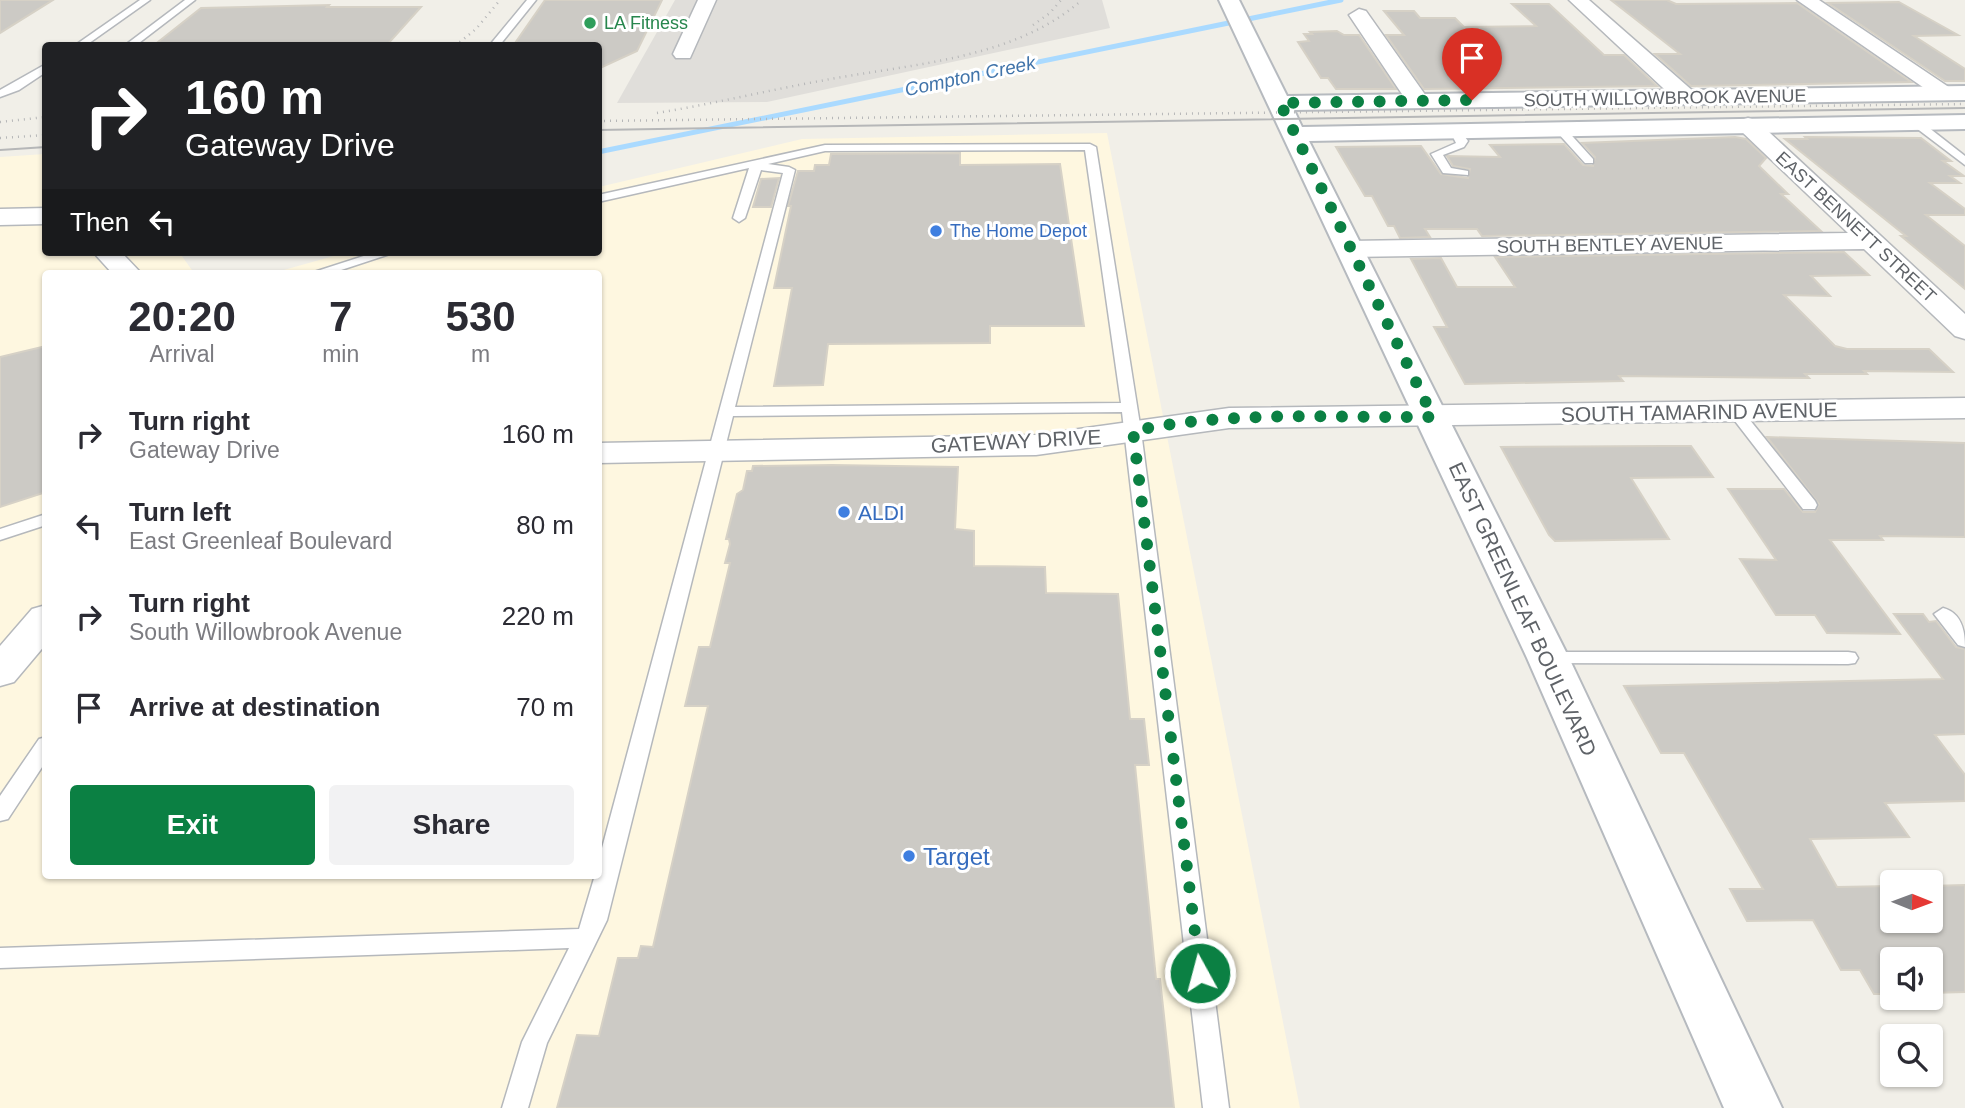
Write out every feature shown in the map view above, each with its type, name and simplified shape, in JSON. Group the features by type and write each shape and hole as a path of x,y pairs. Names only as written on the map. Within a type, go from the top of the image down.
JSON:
{"street":[{"path":"684,54 707,0"},
{"path":"1578,0 1686,97"},
{"path":"1806,0 1956,94"},
{"name":"EAST GREENLEAF BOULEVARD","path":"1235,13 1548,658 1752,1108"},
{"path":"1359,15 1418,101"},
{"name":"SOUTH WILLOWBROOK AVENUE","path":"1286,117 1418,101 1956,94"},
{"name":"SOUTH WILLOWBROOK AVENUE","path":"1286,117 1455,131 1965,122"},
{"name":"EAST BENNETT STREET","path":"1748,125 1965,330"},
{"path":"0,217 42,216"},
{"name":"SOUTH BENTLEY AVENUE","path":"1349,249 1871,241"},
{"path":"110,256 124,270"},
{"name":"SOUTH TAMARIND AVENUE","path":"1433,417 1965,408"},
{"name":"GATEWAY DRIVE","path":"602,453 1035,445 1087,441 1131,419 1433,417"},
{"path":"0,672 42,623"}],"lane":[{"path":"84,42 146,0"},
{"path":"133,42 191,0"},
{"path":"496,42 532,0"},
{"path":"0,94 15,88 42,70"},
{"path":"1915,122 1965,162"},
{"path":"1560,129 1589,161"},
{"path":"1455,131 1462,141 1460,145 1437,154 1447,171 1464,173"},
{"path":"602,198 825,148 1090,147 1131,419 1216,1108"},
{"path":"739,218 753,165"},
{"path":"515,1108 535,1042 595,920 789,170 753,165"},
{"path":"328,270 376,256"},
{"path":"726,412 1131,419"},
{"path":"1736,412 1810,505"},
{"path":"0,535 42,521"},
{"path":"1965,614 1943,614 1965,641"},
{"path":"1548,658 1847,658"},
{"path":"0,813 42,750"},
{"path":"0,958 586,938"}],"shaded area":[{"path":"675,0 1102,0 1110,28 767,102 617,103"},
{"path":"1107,133 1300,1108 0,1108 0,157 42,154 42,256 182,256 192,270 42,270 42,879 602,879 602,270 284,270 334,256 602,256 602,186 802,139"}],"building":[{"path":"0,0 53,0 0,33"},
{"name":"LA Fitness","path":"545,0 662,0 637,51 602,67 602,42 516,42"},
{"path":"1611,0 1667,0 1676,4 1797,3 1911,82 1691,86 1655,54 1680,54"},
{"path":"1899,2 1958,35 1914,36 1965,69 1965,81 1945,81 1828,3"},
{"path":"1512,4 1549,4 1604,55 1624,55 1657,86 1424,89 1386,35 1404,35 1384,11 1414,11 1420,18 1455,18 1464,27 1536,26"},
{"path":"329,5 327,7 421,7 390,42 158,42 201,8"},
{"path":"1337,31 1344,35 1359,35 1396,89 1336,89 1328,78 1321,78 1298,42 1309,41 1304,34 1312,34 1310,32"},
{"path":"1735,137 1746,139 1766,158 1759,166 1788,194 1781,194 1821,231 1482,236 1477,229 1425,229 1430,237 1400,238 1394,226 1388,226 1372,196 1365,196 1336,147 1421,146 1441,174 1468,178 1470,169 1453,166 1447,156 1500,157 1490,145 1564,144 1583,165 1593,166 1595,157 1582,143"},
{"path":"1805,137 1921,138 1951,161 1943,161 1964,176 1950,176 1960,183 1930,183 1965,209 1965,215 1926,215 1965,246 1965,289 1901,236 1906,236 1785,139 1807,139"},
{"name":"The Home Depot","path":"960,153 960,165 1060,164 1084,326 990,326 990,343 828,344 823,385 774,386 792,288 774,288 791,206 788,206 798,171 814,171 815,165 829,165 831,154"},
{"path":"779,178 771,207 753,207 761,179"},
{"path":"1844,252 1869,275 1811,276 1830,296 1784,295 1835,346 1847,349 1929,349 1953,372 1864,371 1867,374 1805,374 1809,378 1619,376 1623,381 1465,384 1434,327 1447,327 1411,259 1441,258 1457,287 1515,287 1495,257"},
{"path":"42,347 42,493 0,507 0,357"},
{"path":"1767,437 1965,443 1965,537 1880,536 1883,540 1830,540 1900,634 1827,633 1815,615 1776,615 1740,559 1776,560 1728,489 1784,489 1803,512 1815,512 1819,504"},
{"path":"1691,446 1713,477 1631,478 1669,539 1555,541 1549,535 1501,447"},
{"name":"Target","path":"753,466 958,467 955,529 974,531 974,566 1045,567 1046,593 1118,594 1130,719 1144,719 1149,765 1135,765 1156,979 1160,979 1174,1108 557,1108 577,1035 599,1036 618,958 638,958 641,946 653,947 708,706 685,706 699,647 710,647 730,563 725,563 730,544 729,539 726,539 737,494 743,490 747,471 752,471"},
{"path":"1894,614 1923,614 1929,622 1936,621 1956,647 1965,649 1965,734 1935,735 1965,775 1965,801 1885,803 1909,837 1810,839 1837,887 1880,886 1880,933 1943,933 1943,886 1965,885 1965,992 1943,993 1943,947 1880,947 1880,994 1874,994 1860,970 1841,970 1813,920 1747,921 1730,889 1763,889 1684,753 1661,753 1624,686 1943,679"}],"waterway":[{"name":"Compton Creek","path":"602,151 1341,0"}],"tram line":[{"path":"602,130 1965,108"},
{"path":"0,150 42,147"}],"railway":[{"path":"460,42 476,29 500,0"},
{"path":"1033,25 1050,13 1061,0"},
{"path":"657,113 923,64 991,48 1024,36 1054,20 1082,0"},
{"path":"602,121 1965,104"},
{"path":"0,122 42,117"},
{"path":"0,138 42,135"}],"place":[{"name":"LA Fitness","path":"590,23"},
{"name":"The Home Depot","path":"936,231"},
{"name":"ALDI","path":"844,512"},
{"name":"Target","path":"909,856"}],"route":[{"path":"1200,973 1133,431 1192,420 1229,418 1433,417 1280,103 1472,100"}]}
